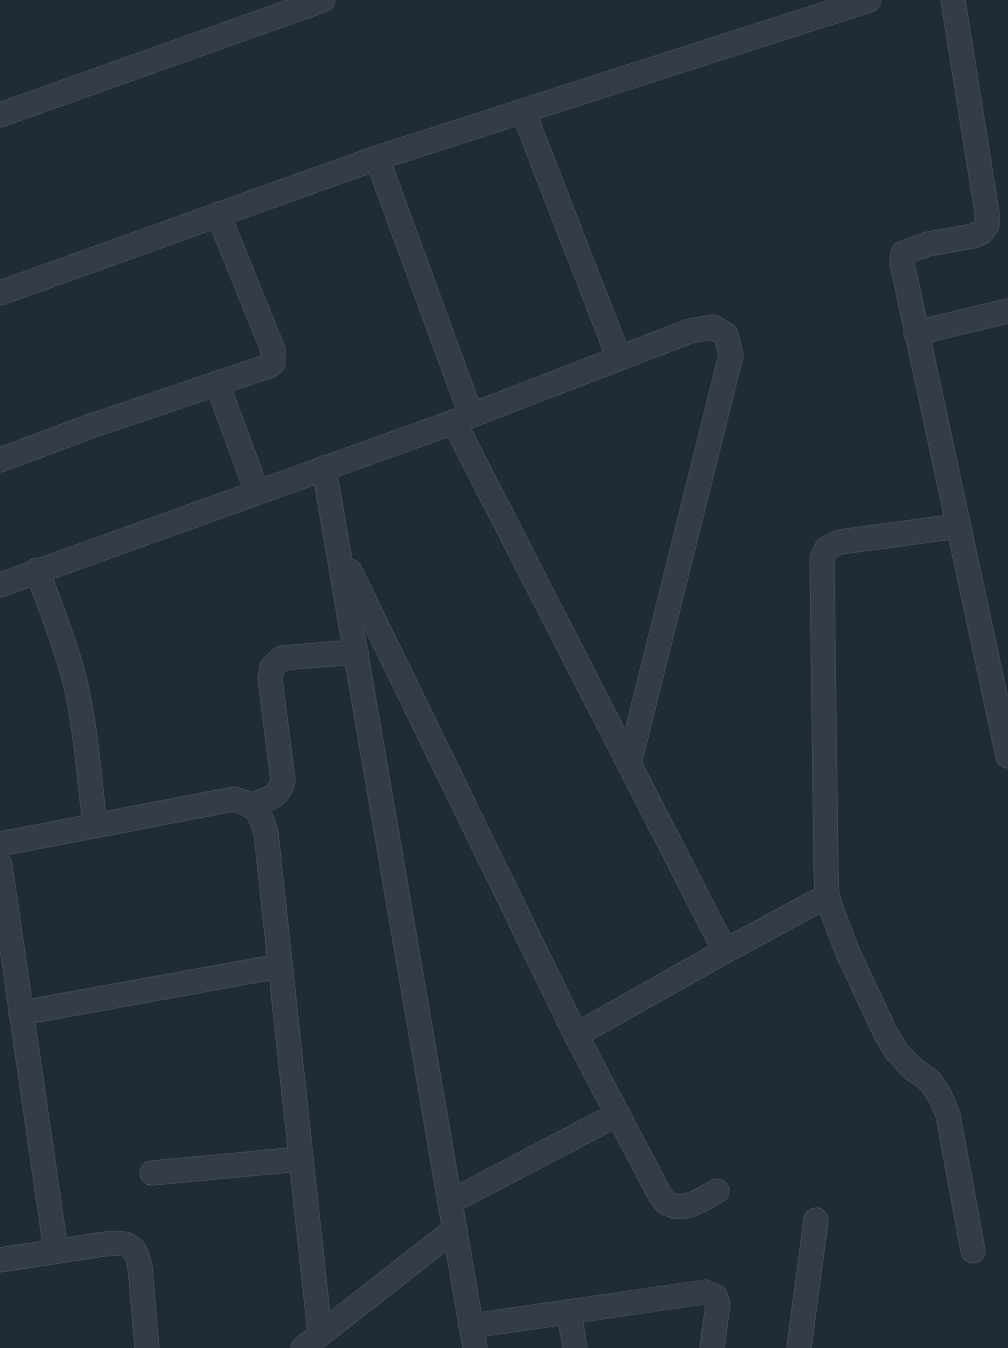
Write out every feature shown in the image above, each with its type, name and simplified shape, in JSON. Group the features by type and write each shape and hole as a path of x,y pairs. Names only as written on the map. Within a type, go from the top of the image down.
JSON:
{"street":[{"path":"0,115 323,0"},
{"path":"0,293 378,158 869,0"},
{"path":"953,0 987,213 987,225 982,232 973,236 928,244 903,253 902,263 1008,756"},
{"path":"522,112 619,358"},
{"path":"378,158 463,419 629,764 725,951"},
{"path":"0,460 91,426 269,366 273,363 273,350 218,214"},
{"path":"916,333 1008,311"},
{"path":"0,585 37,570 463,419 690,332 712,327 726,335 731,355 629,764"},
{"path":"217,383 257,492"},
{"path":"324,468 473,1337 569,1312 705,1292 715,1296 718,1304 712,1348"},
{"path":"958,526 840,542 827,548 822,558 827,896 848,953 896,1051 912,1068 930,1081 940,1096 948,1115 973,1251"},
{"path":"338,547 576,1034 659,1193 667,1203 682,1206 697,1203 717,1191"},
{"path":"37,570 68,653 75,680 95,825"},
{"path":"0,844 234,799 252,805 271,799 281,791 283,780 270,679 272,667 282,658 356,652"},
{"path":"252,805 261,819 266,833 301,1159 312,1341"},
{"path":"0,865 56,1252"},
{"path":"576,1034 827,896"},
{"path":"22,1014 280,966"},
{"path":"450,1202 618,1114"},
{"path":"152,1173 301,1159"},
{"path":"799,1348 816,1220"},
{"path":"312,1341 454,1229"},
{"path":"0,1260 122,1242 131,1246 137,1255 140,1267 147,1348"},
{"path":"569,1312 575,1348"}]}
